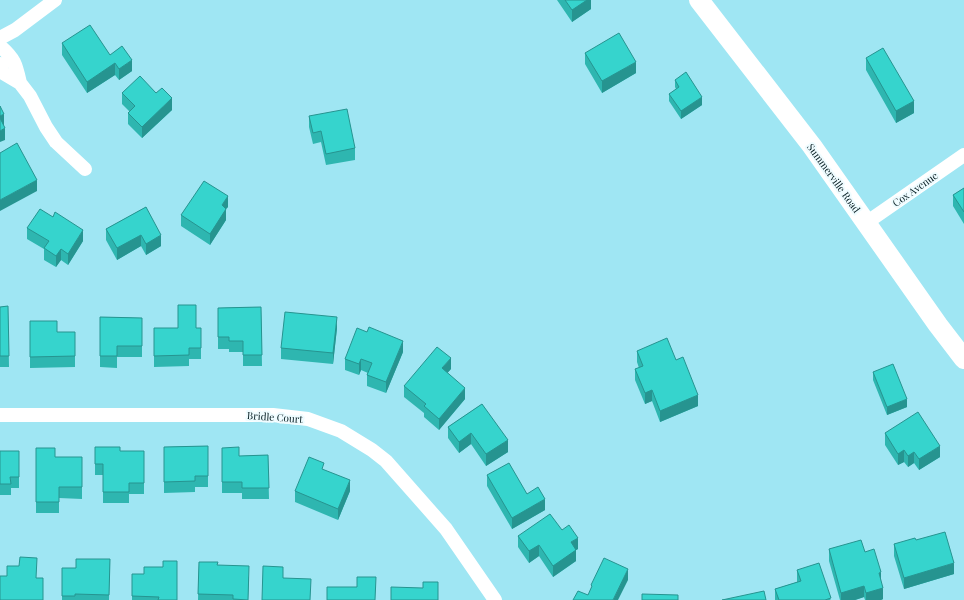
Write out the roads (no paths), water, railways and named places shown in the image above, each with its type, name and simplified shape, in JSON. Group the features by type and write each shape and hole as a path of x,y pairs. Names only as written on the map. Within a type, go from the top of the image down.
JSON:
{"main road":[{"name":"Summerville Road","path":"700,0 812,146 938,325 964,359"}],"street":[{"path":"0,38 15,30 55,0"},
{"path":"0,46 9,54 16,65 20,83"},
{"path":"0,64 3,72 20,83 30,96 46,127 56,142 85,169"},
{"name":"Cox Avenue","path":"866,223 964,155"},
{"name":"Bridle Court","path":"0,415 273,414 308,419 342,431 372,450 386,461 446,529 495,600"}]}
